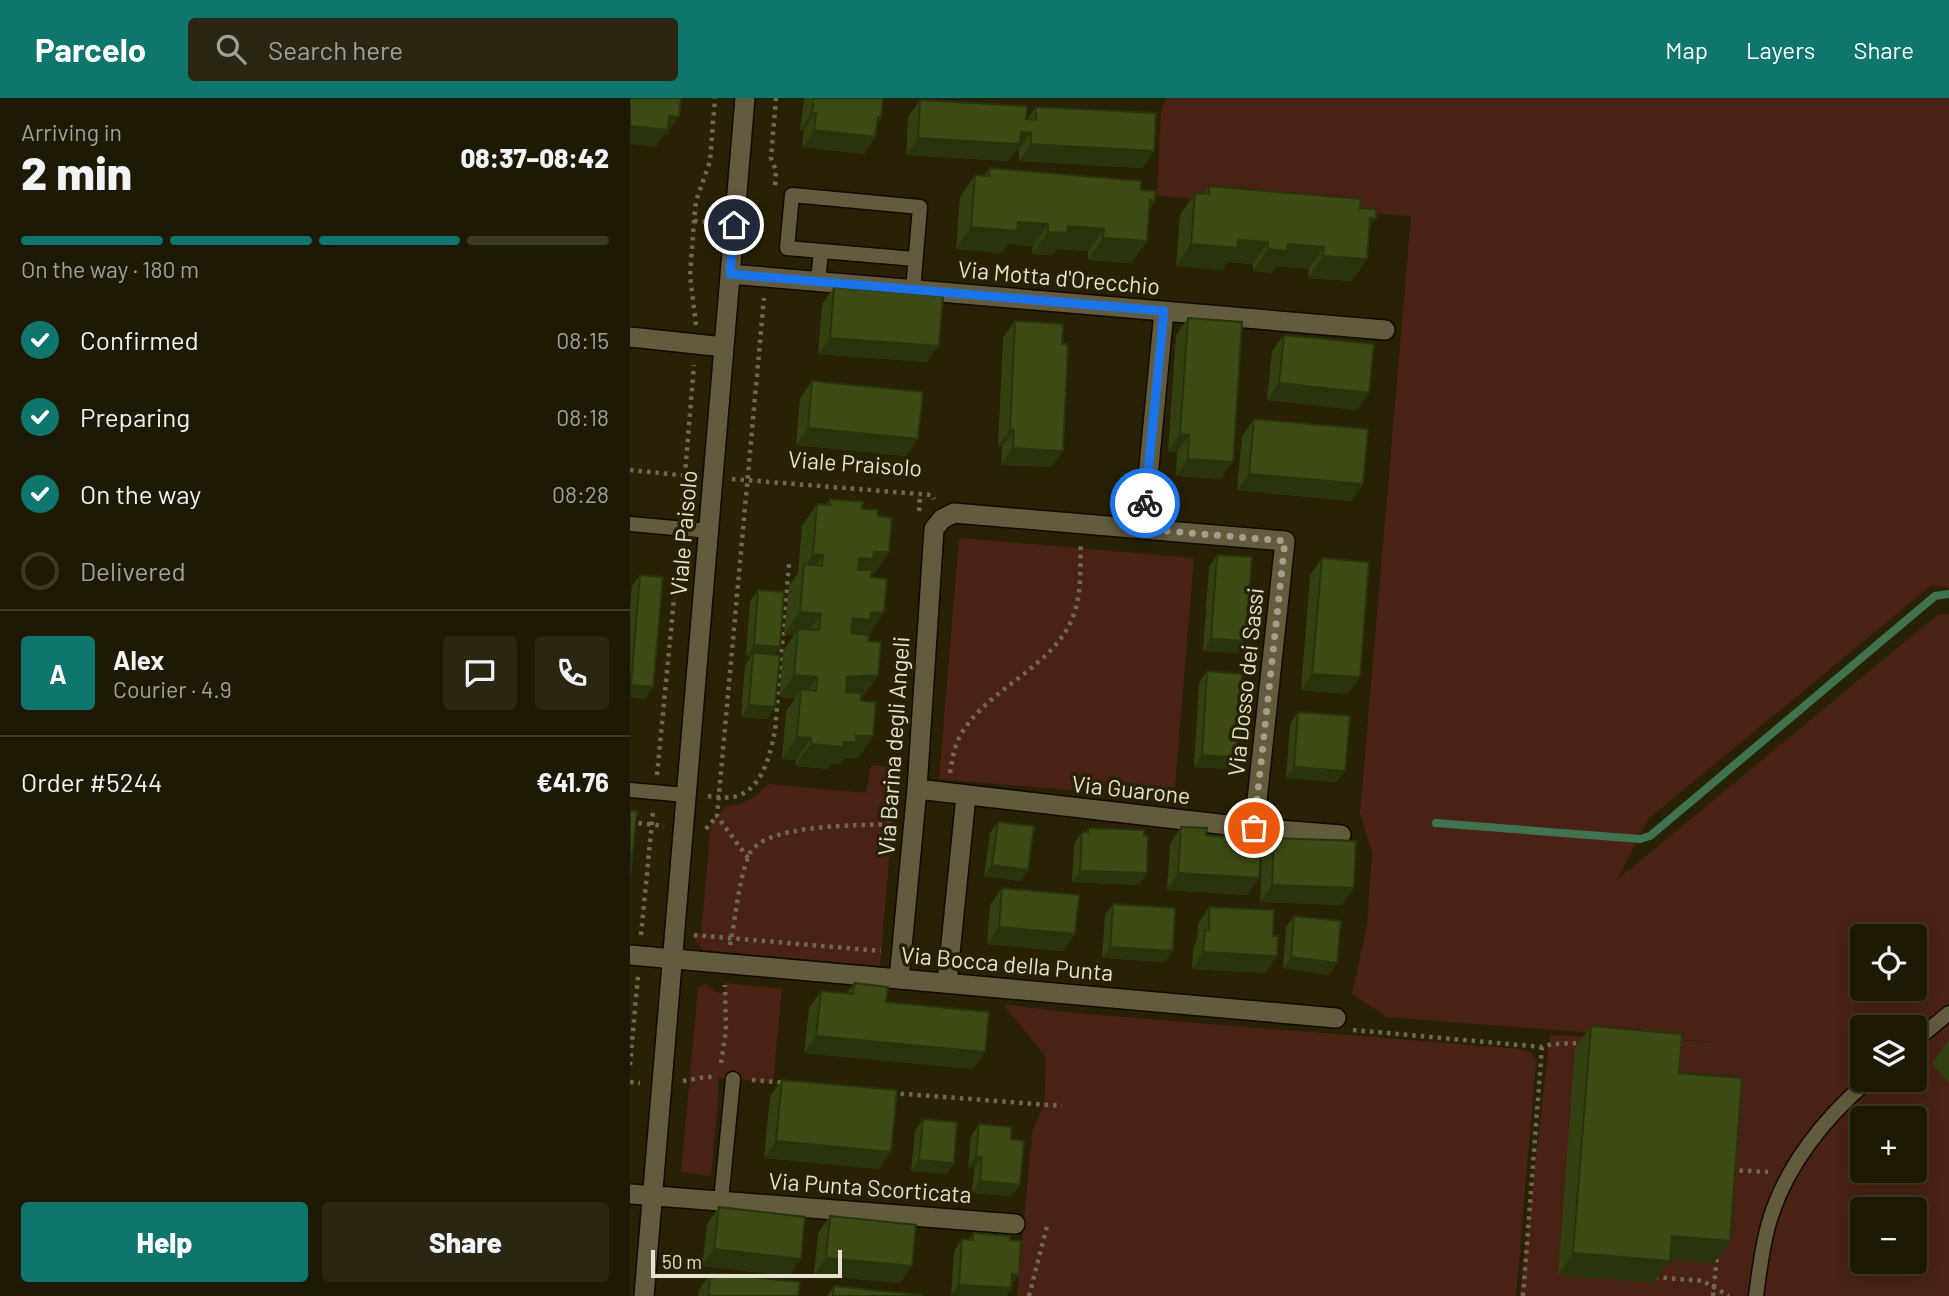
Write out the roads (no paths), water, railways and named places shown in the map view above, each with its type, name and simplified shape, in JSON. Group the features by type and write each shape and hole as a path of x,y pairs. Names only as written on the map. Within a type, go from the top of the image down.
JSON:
{"street":[{"name":"Viale Paisolo","path":"644,1296 746,98"},
{"name":"Via Motta d'Orecchio","path":"730,274 1385,330"},
{"path":"1143,529 1164,311"},
{"path":"630,337 724,347"},
{"name":"Via Barina degli Angeli","path":"899,979 917,789 934,529 942,519 954,513 1143,529"},
{"name":"Via Dosso dei Sassi","path":"1143,529 1285,541 1254,828"},
{"name":"Via Guarone","path":"917,789 1254,828 1341,835"},
{"path":"947,983 965,796"},
{"name":"Via Bocca della Punta","path":"630,955 947,983 1342,1024"},
{"name":"Via Punta Scorticata","path":"630,1194 1015,1224"}],"lane":[{"path":"913,290 920,207 792,195 787,248 915,259"},
{"path":"818,282 821,251"},
{"path":"630,524 709,531"},
{"path":"630,790 686,795"},
{"path":"1927,1031 1949,1013"},
{"path":"721,1201 733,1079"},
{"path":"1756,1296 1769,1223 1791,1174 1820,1128 1855,1092"}],"waterway":[{"path":"1436,823 1640,839 1650,836 1935,596 1949,594"}]}
